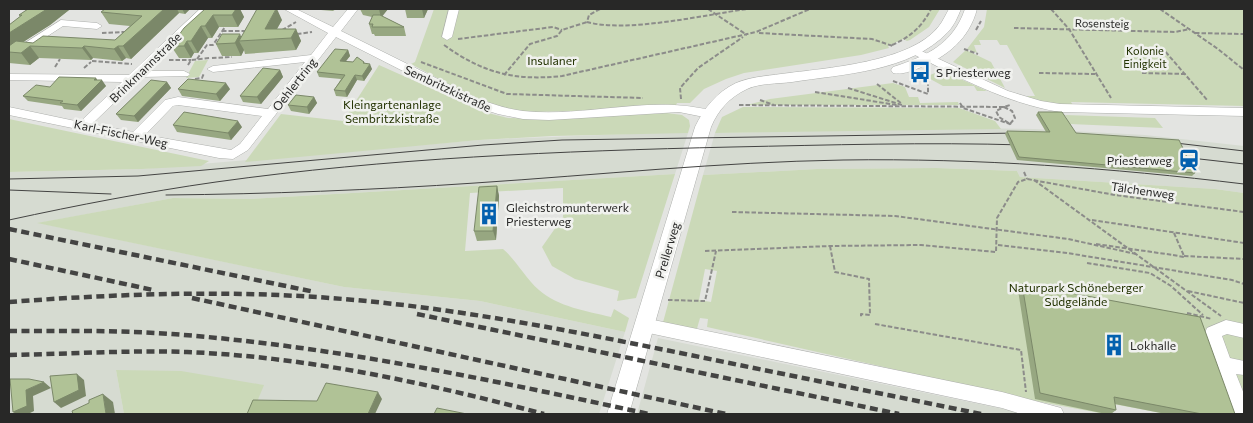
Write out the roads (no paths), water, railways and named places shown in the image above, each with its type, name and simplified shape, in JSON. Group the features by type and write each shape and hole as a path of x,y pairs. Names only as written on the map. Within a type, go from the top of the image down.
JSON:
{"main road":[{"name":"Prellerweg","path":"618,414 703,127 716,104 734,100 742,86 879,63 915,51 942,32 952,18 955,9"},
{"path":"734,100 885,73 911,66 944,49 958,36 966,24 971,9"}],"street":[{"name":"Brinkmannstraße","path":"83,126 136,73 206,9"},
{"name":"Sembritzkistraße","path":"289,9 474,102 497,111 558,114 675,108 709,114"},
{"name":"Oehlertring","path":"233,155 244,147 353,9"},
{"path":"448,40 454,9"},
{"path":"12,56 61,23 97,26"},
{"path":"915,51 1015,98 1034,104 1060,108 1244,112"},
{"path":"212,69 314,58"},
{"path":"9,77 136,73 184,74"},
{"path":"136,136 169,103 178,101 272,112"},
{"name":"Karl-Fischer-Weg","path":"9,111 219,154 233,155"},
{"path":"644,326 1002,400 1028,409 1055,414"},
{"path":"1237,329 1213,333 1244,414"},
{"path":"1225,364 1244,368"}],"tram line":[{"path":"9,179 138,176 483,145 562,140 1020,133"},
{"path":"1167,142 1244,151"},
{"path":"9,220 112,199 216,182 409,161 667,149 878,144 1024,145"},
{"path":"1173,156 1244,164"},
{"path":"166,195 398,188 705,166 843,160 994,162 1144,173 1244,184"},
{"path":"9,190 111,194"}],"railway":[{"path":"9,229 315,292"},
{"path":"9,259 153,290"},
{"path":"9,302 129,295 210,294 250,294 377,302 471,314 565,330 981,414"},
{"path":"192,298 726,414"},
{"path":"417,314 899,414"},
{"path":"9,331 151,333 232,339 412,366 649,414"},
{"path":"9,355 187,352 277,359 412,382 544,414"}],"place":[{"name":"S Priesterweg","path":"920,72"},
{"name":"Priesterweg","path":"1189,160"},
{"name":"Gleichstromunterwerk Priesterweg","path":"489,214"},
{"name":"Lokhalle","path":"1114,345"}],"park label":[{"name":"Kolonie Einigkeit","path":"1145,56"},
{"name":"Insulaner","path":"552,60"},
{"name":"Kleingartenanlage Sembritzkistraße","path":"392,111"},
{"name":"Naturpark Schöneberger Südgelände","path":"1076,294"}]}
